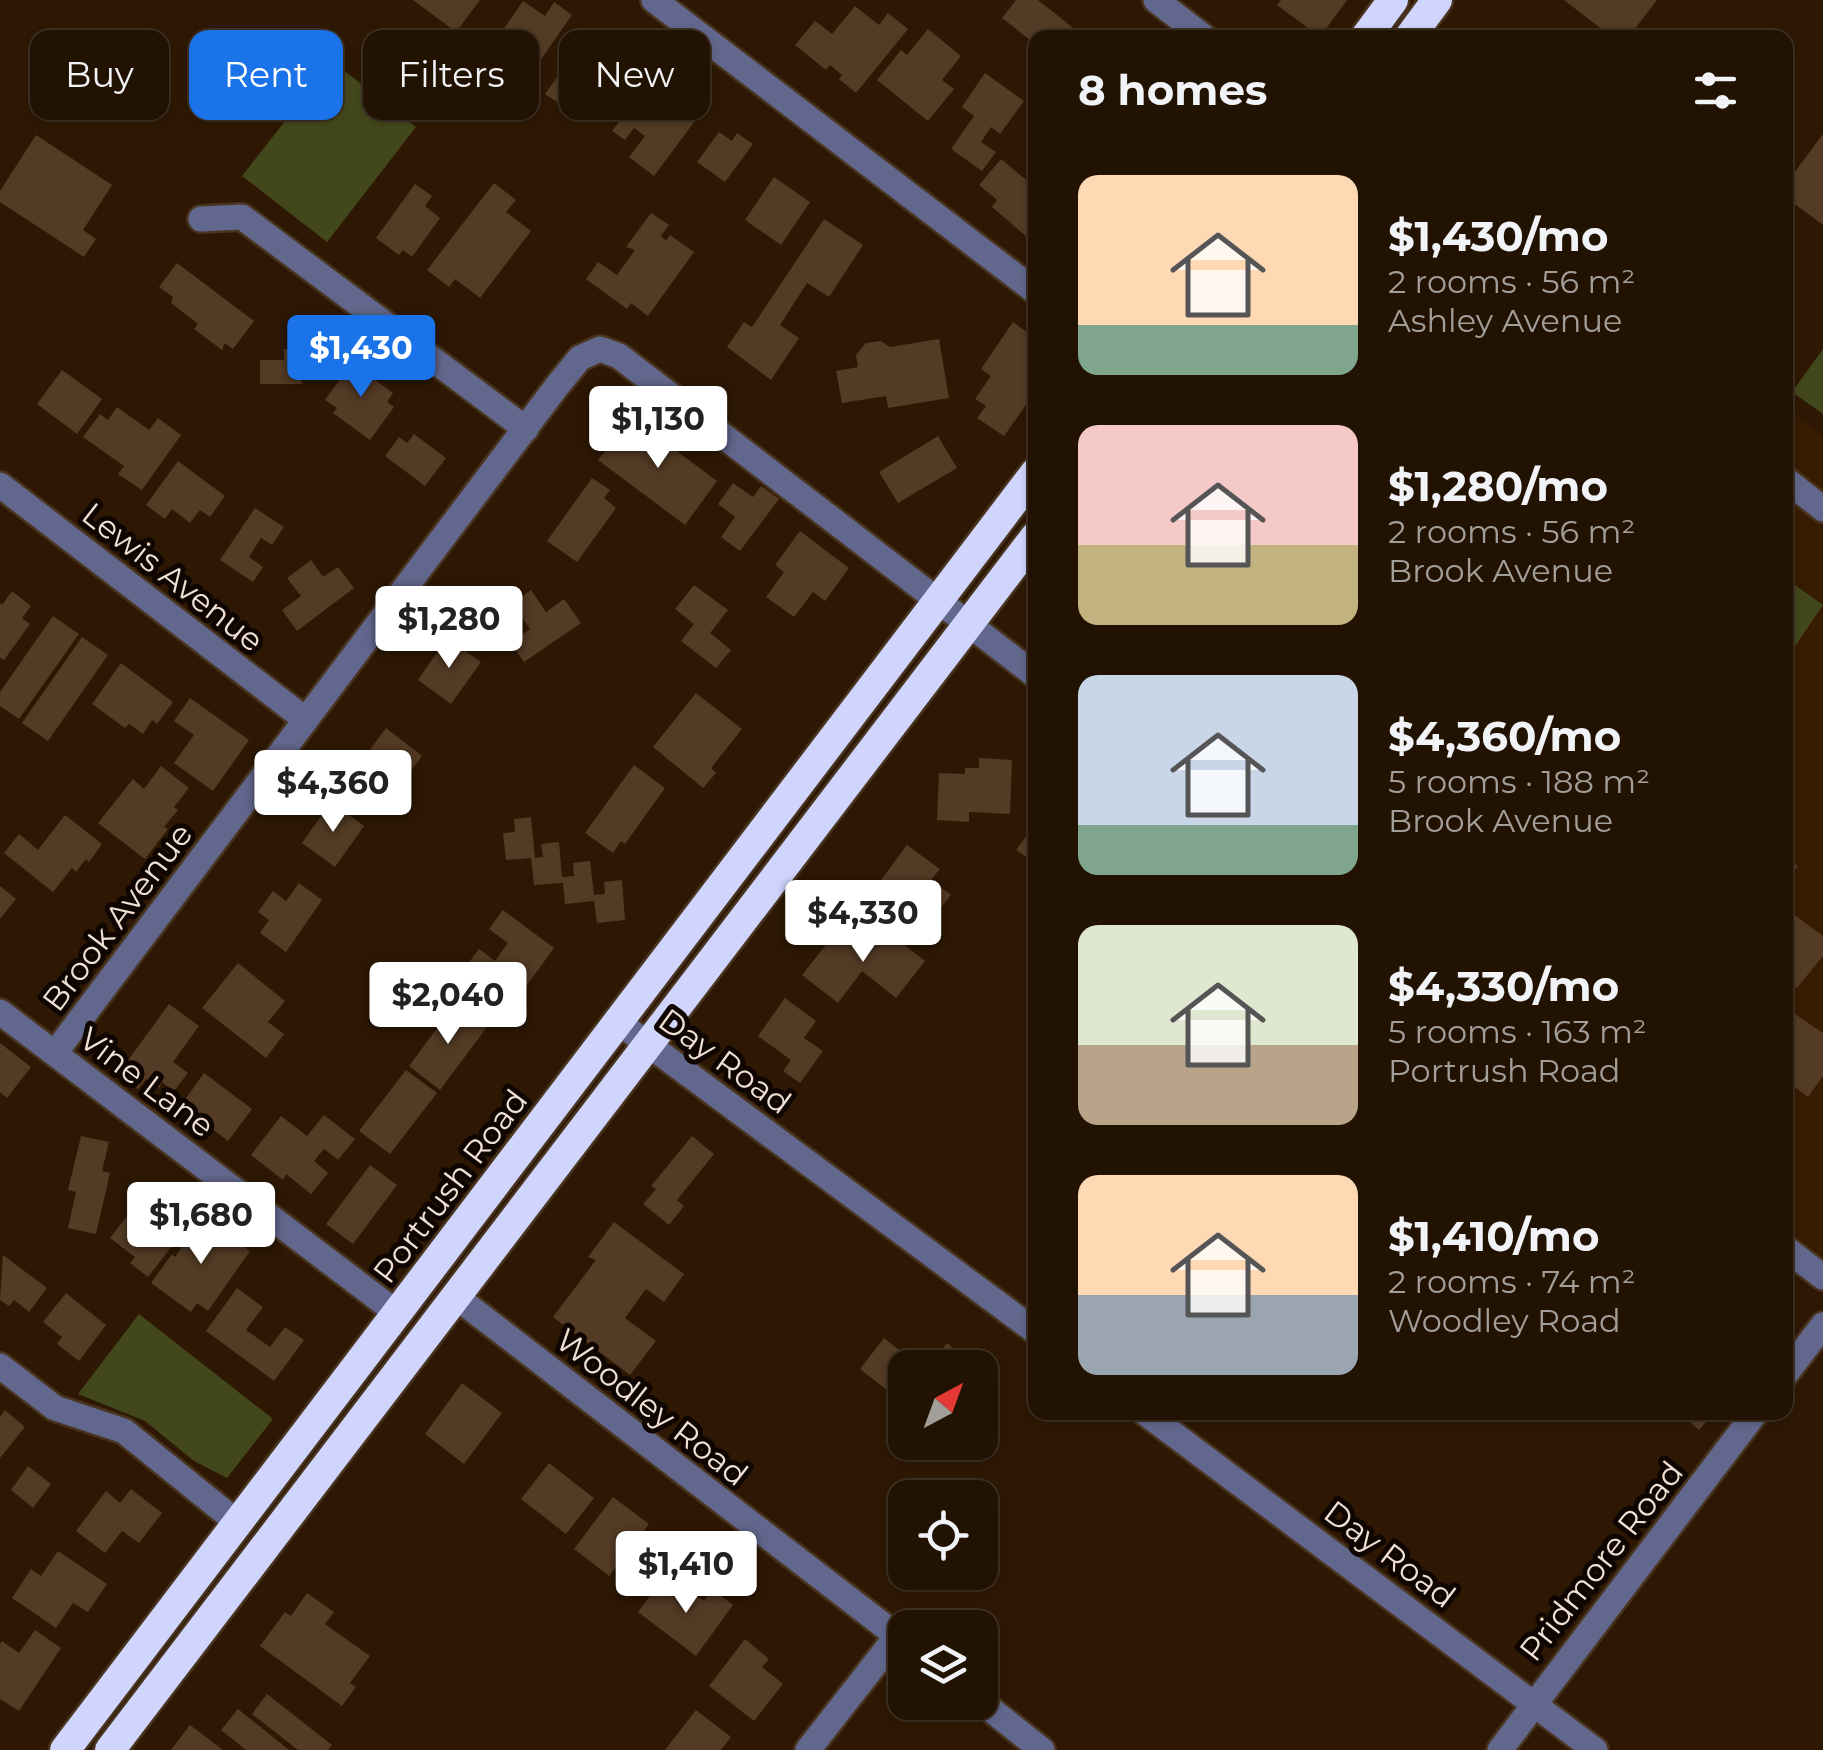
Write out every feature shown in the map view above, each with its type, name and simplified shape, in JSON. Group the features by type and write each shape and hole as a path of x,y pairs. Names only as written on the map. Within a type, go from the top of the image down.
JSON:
{"highway":[{"path":"1371,30 1392,0"},
{"path":"1415,30 1437,0"},
{"name":"Portrush Road","path":"66,1750 1028,482"},
{"path":"110,1750 1028,546"}],"street":[{"path":"654,0 1028,287"},
{"path":"1156,0 1195,30"},
{"path":"201,219 242,217 526,429"},
{"name":"Brook Avenue","path":"55,1053 580,358 600,349 619,356 1028,670"},
{"name":"Lewis Avenue","path":"0,485 306,720"},
{"path":"1793,486 1823,509"},
{"name":"Vine Lane","path":"0,1012 397,1313"},
{"name":"Day Road","path":"618,1022 1028,1326"},
{"path":"1793,1254 1823,1277"},
{"name":"Woodley Road","path":"455,1296 888,1629"},
{"path":"1793,1365 1823,1326"},
{"path":"0,1366 55,1408 124,1431 238,1523"},
{"name":"Day Road","path":"1155,1420 1595,1750"},
{"name":"Pridmore Road","path":"1500,1750 1750,1420"},
{"path":"808,1750 888,1655"},
{"path":"998,1715 1042,1750"}],"shaded area":[{"path":"1793,413 1823,436 1823,1277 1793,1253"}],"green space":[{"path":"343,70 363,85 363,120 407,120 416,127 327,242 242,176 286,120 343,120"},
{"path":"1823,349 1823,414 1793,391"},
{"path":"1793,584 1823,605 1793,649"},
{"path":"139,1314 273,1419 227,1478 194,1461 145,1421 78,1394"}],"building":[{"path":"413,0 480,0 458,30"},
{"path":"1016,0 1038,0 1076,30 1028,30 1028,38 1002,18"},
{"path":"1281,0 1347,0 1325,30 1311,30 1277,5"},
{"path":"1564,0 1657,0 1634,30 1603,30"},
{"path":"523,1 545,16 554,2 572,15 539,62 539,30 503,30"},
{"path":"855,6 879,25 888,13 908,29 856,93 830,65 826,70 795,45 815,21 832,34"},
{"path":"928,29 961,56 942,80 954,89 928,121 877,80 901,50 907,55"},
{"path":"985,73 1024,101 1000,134 991,127 981,142 996,152 982,171 951,149 974,116 962,107"},
{"path":"559,74 559,103 545,94"},
{"path":"620,120 696,120 654,176 629,157 645,136 634,128 625,140 612,131"},
{"path":"719,132 732,141 737,133 753,144 725,182 697,162"},
{"path":"1823,134 1823,225 1793,203 1793,174"},
{"path":"36,135 112,185 83,230 96,239 84,257 0,202 0,191"},
{"path":"1001,159 1028,181 1028,238 992,207 997,200 979,185"},
{"path":"774,177 810,202 781,245 745,220"},
{"path":"494,183 516,200 506,212 531,231 480,298 455,279 449,287 427,270"},
{"path":"415,184 432,196 425,206 440,218 412,257 403,250 399,255 376,238"},
{"path":"651,213 669,225 661,236 666,241 670,235 694,252 648,316 631,303 627,309 586,279 598,262 617,275 635,250 626,247"},
{"path":"824,219 863,245 829,297 807,283 780,325 799,338 771,380 727,347 744,322 752,327"},
{"path":"177,263 254,321 233,349 225,343 222,350 194,329 198,324 171,303 173,297 159,287"},
{"path":"1013,322 1028,333 1028,402 1004,436 977,418 986,406 975,399 991,376 981,369"},
{"path":"939,339 949,398 888,408 886,396 842,403 836,371 858,367 856,355 866,343 881,341 890,347"},
{"path":"284,349 301,349 302,384 260,384 260,360 284,360"},
{"path":"355,359 393,393 387,402 394,407 370,440 333,413 337,408 325,400"},
{"path":"62,370 102,399 77,434 37,404"},
{"path":"117,407 149,430 158,418 181,435 142,490 118,474 124,466 83,437 100,414 108,420"},
{"path":"631,417 717,481 685,525 598,460"},
{"path":"414,434 446,458 425,486 385,456 399,437 407,443"},
{"path":"938,436 957,468 898,503 879,472"},
{"path":"178,461 225,496 210,517 200,510 190,523 172,509 165,519 146,505"},
{"path":"592,478 610,490 604,498 616,508 577,562 547,541"},
{"path":"733,483 753,497 761,486 779,499 740,551 721,537 735,517 718,504"},
{"path":"255,508 284,527 272,545 261,538 249,557 263,567 253,582 220,560"},
{"path":"800,531 849,568 825,601 813,592 794,617 766,597 784,572 775,565"},
{"path":"311,560 323,577 338,567 354,588 297,631 282,610 301,596 287,578"},
{"path":"694,585 728,610 710,633 731,650 716,668 681,641 694,624 675,609"},
{"path":"531,590 546,612 564,599 581,623 524,662 510,642 530,629 512,604"},
{"path":"12,591 31,606 22,618 30,624 4,660 0,658 0,603"},
{"path":"53,616 79,634 19,719 0,706 0,692"},
{"path":"82,637 108,655 48,741 22,723"},
{"path":"447,638 481,662 451,704 418,680"},
{"path":"121,663 173,702 157,724 152,720 143,734 129,724 125,728 92,704"},
{"path":"696,693 742,729 711,768 716,773 703,788 653,747"},
{"path":"190,698 249,740 213,791 174,763 194,735 174,721"},
{"path":"386,728 422,756 391,797 355,770"},
{"path":"979,758 1012,760 1010,814 969,812 969,822 937,820 939,773 965,774 965,768 979,768"},
{"path":"634,765 665,788 625,844 621,841 613,853 585,833"},
{"path":"161,766 189,788 174,807 178,810 164,827 168,829 145,859 98,823 133,779 144,789"},
{"path":"331,802 364,826 335,867 302,843"},
{"path":"65,815 102,844 89,862 86,859 76,872 72,868 53,892 4,853 19,834 38,850"},
{"path":"531,817 535,858 543,857 541,844 559,842 562,877 574,876 573,863 590,861 594,895 605,894 604,882 622,880 625,920 597,923 594,901 565,904 563,883 534,885 531,858 506,860 503,833 515,832 514,819"},
{"path":"1028,834 1028,858 1016,850"},
{"path":"907,845 940,869 931,880 951,895 933,918 920,909 909,924 870,895"},
{"path":"299,883 322,900 286,952 260,933 269,920 258,912 273,891 286,901"},
{"path":"0,886 16,899 0,919"},
{"path":"503,910 554,948 506,1014 478,994 485,985 464,969 479,949 495,961 508,943 489,929"},
{"path":"1793,914 1823,936 1823,956 1797,988 1793,985"},
{"path":"839,928 868,950 884,929 925,961 896,998 862,971 838,1003 802,975"},
{"path":"238,963 285,1001 268,1022 284,1034 266,1058 202,1008"},
{"path":"785,998 816,1021 804,1038 823,1051 800,1083 783,1071 791,1060 758,1036"},
{"path":"169,1004 199,1026 173,1062 188,1073 174,1091 162,1082 159,1088 146,1079 138,1089 118,1074"},
{"path":"455,1004 487,1027 440,1090 409,1066"},
{"path":"1793,1013 1823,1033 1823,1076 1808,1097 1793,1086"},
{"path":"0,1043 31,1067 7,1098 0,1092"},
{"path":"406,1070 437,1093 390,1154 359,1131"},
{"path":"204,1073 252,1109 228,1141 181,1105"},
{"path":"324,1115 355,1139 338,1160 324,1149 314,1161 328,1173 311,1194 286,1174 283,1180 251,1155 281,1116 307,1136"},
{"path":"81,1136 109,1142 102,1171 110,1173 96,1234 68,1228 76,1192 68,1190"},
{"path":"692,1136 714,1154 677,1200 684,1206 669,1225 643,1204 656,1189 651,1186"},
{"path":"370,1165 397,1185 353,1244 326,1224"},
{"path":"150,1187 164,1198 169,1192 187,1205 183,1213 192,1220 148,1277 130,1263 135,1257 110,1238"},
{"path":"203,1217 250,1251 208,1311 197,1303 191,1312 151,1283"},
{"path":"614,1222 684,1274 664,1302 646,1289 625,1318 656,1341 630,1375 553,1317 596,1260 588,1257"},
{"path":"3,1255 47,1288 29,1312 14,1300 9,1306 0,1300"},
{"path":"237,1288 263,1307 246,1330 270,1347 285,1327 304,1340 274,1381 206,1331"},
{"path":"66,1293 106,1325 79,1361 57,1344 62,1337 43,1322"},
{"path":"884,1338 899,1350 888,1350 888,1391 860,1369"},
{"path":"462,1383 502,1413 464,1464 425,1434"},
{"path":"5,1410 25,1427 0,1458 0,1417"},
{"path":"1688,1420 1708,1420 1699,1430"},
{"path":"549,1463 594,1498 566,1534 521,1499"},
{"path":"28,1466 51,1484 33,1508 11,1490"},
{"path":"131,1489 162,1513 139,1543 122,1531 105,1553 76,1531 106,1491 120,1503"},
{"path":"613,1497 649,1524 609,1576 574,1549"},
{"path":"58,1551 107,1584 88,1612 73,1603 56,1628 12,1598 31,1569 41,1576"},
{"path":"658,1585 679,1601 688,1589 704,1601 712,1589 733,1605 696,1656 638,1612"},
{"path":"307,1593 334,1612 325,1624 370,1656 350,1683 356,1687 342,1706 260,1646 285,1612 291,1616"},
{"path":"35,1630 61,1648 19,1711 0,1699 0,1644 2,1641 19,1653"},
{"path":"745,1639 769,1659 762,1667 783,1684 754,1721 709,1686"},
{"path":"267,1694 332,1745 328,1750 298,1750 252,1714"},
{"path":"238,1709 289,1750 246,1750 221,1730"},
{"path":"696,1710 731,1737 721,1750 665,1750"},
{"path":"190,1725 223,1750 171,1750"}]}
